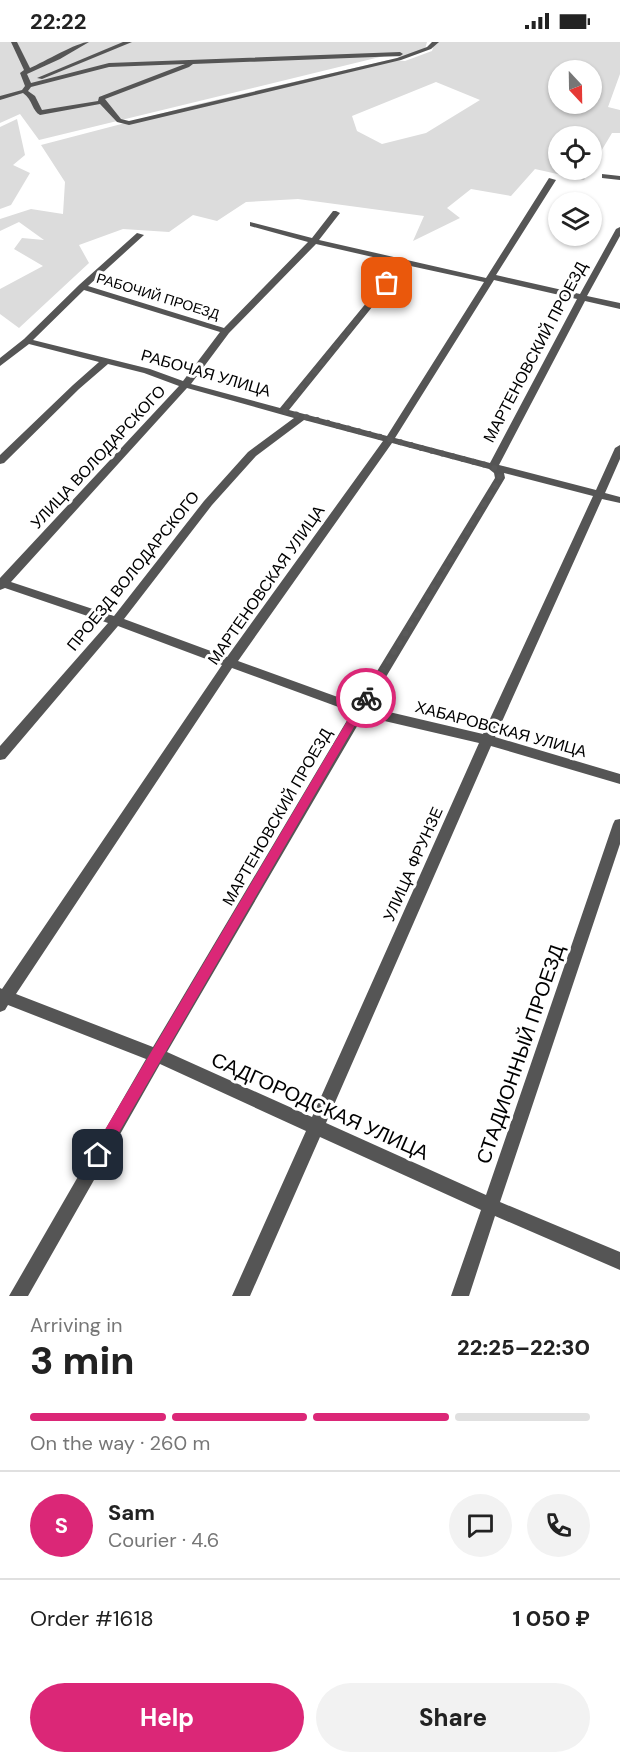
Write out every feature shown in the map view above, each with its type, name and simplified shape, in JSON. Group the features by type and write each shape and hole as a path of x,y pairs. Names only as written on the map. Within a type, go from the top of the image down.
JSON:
{"street":[{"path":"14,42 28,71"},
{"path":"86,42 23,75 40,113 102,102"},
{"path":"0,98 27,87 72,63 129,42"},
{"path":"191,62 187,66 101,98 102,102 119,122 129,123 412,55 429,48 436,42"},
{"path":"27,87 102,66 412,55"},
{"path":"605,176 620,178"},
{"name":"МАРТЕНОВСКАЯ УЛИЦА","path":"2,999 229,664 389,440 552,180"},
{"name":"УЛИЦА ВОЛОДАРСКОГО","path":"1,583 185,385 226,331 314,241 336,213"},
{"path":"253,224 314,241 620,306"},
{"name":"МАРТЕНОВСКИЙ ПРОЕЗД","path":"18,1296 156,1055 359,710 500,478 499,472 493,467 543,377 580,298 620,229"},
{"path":"0,363 27,341 140,235"},
{"path":"283,411 405,261"},
{"name":"РАБОЧИЙ ПРОЕЗД","path":"82,287 226,331"},
{"name":"РАБОЧАЯ УЛИЦА","path":"27,341 147,371 185,385 302,417 620,500"},
{"path":"0,461 106,361"},
{"name":"ПРОЕЗД ВОЛОДАРСКОГО","path":"0,755 116,621 208,503 237,470 252,454 302,417"},
{"name":"УЛИЦА ФРУНЗЕ","path":"241,1296 487,740 620,448"},
{"name":"ХАБАРОВСКАЯ УЛИЦА","path":"1,583 116,621 359,710 487,740 620,779"},
{"name":"СТАДИОННЫЙ ПРОЕЗД","path":"460,1296 620,825"},
{"name":"САДГОРОДСКАЯ УЛИЦА","path":"2,999 156,1055 491,1206 620,1261"}],"shaded area":[{"path":"0,42 427,42 425,49 404,57 384,56 39,140 20,114 0,123"},
{"path":"435,42 620,42 620,74 608,107 620,110 620,133 612,133 602,150 602,126 548,126 548,172 535,169 511,196 471,189 447,208 460,218 413,241 424,216 298,199 246,202 217,221 193,215 169,232 123,229 79,245 89,263 19,328 0,314 0,289 43,266 14,249 22,238 44,240 19,222 0,231 0,219 31,209 63,214 65,182 41,145 198,104 389,60 405,61 432,51","holes":["436,82 480,100 426,133 382,144 357,131 352,116"]},
{"path":"17,119 25,155 13,165 30,173 11,205 0,209 0,127"}],"way so far":[{"path":"366,698 500,478 499,472 493,467 283,411 387,283"}],"route":[{"path":"98,1155 366,698"}]}
